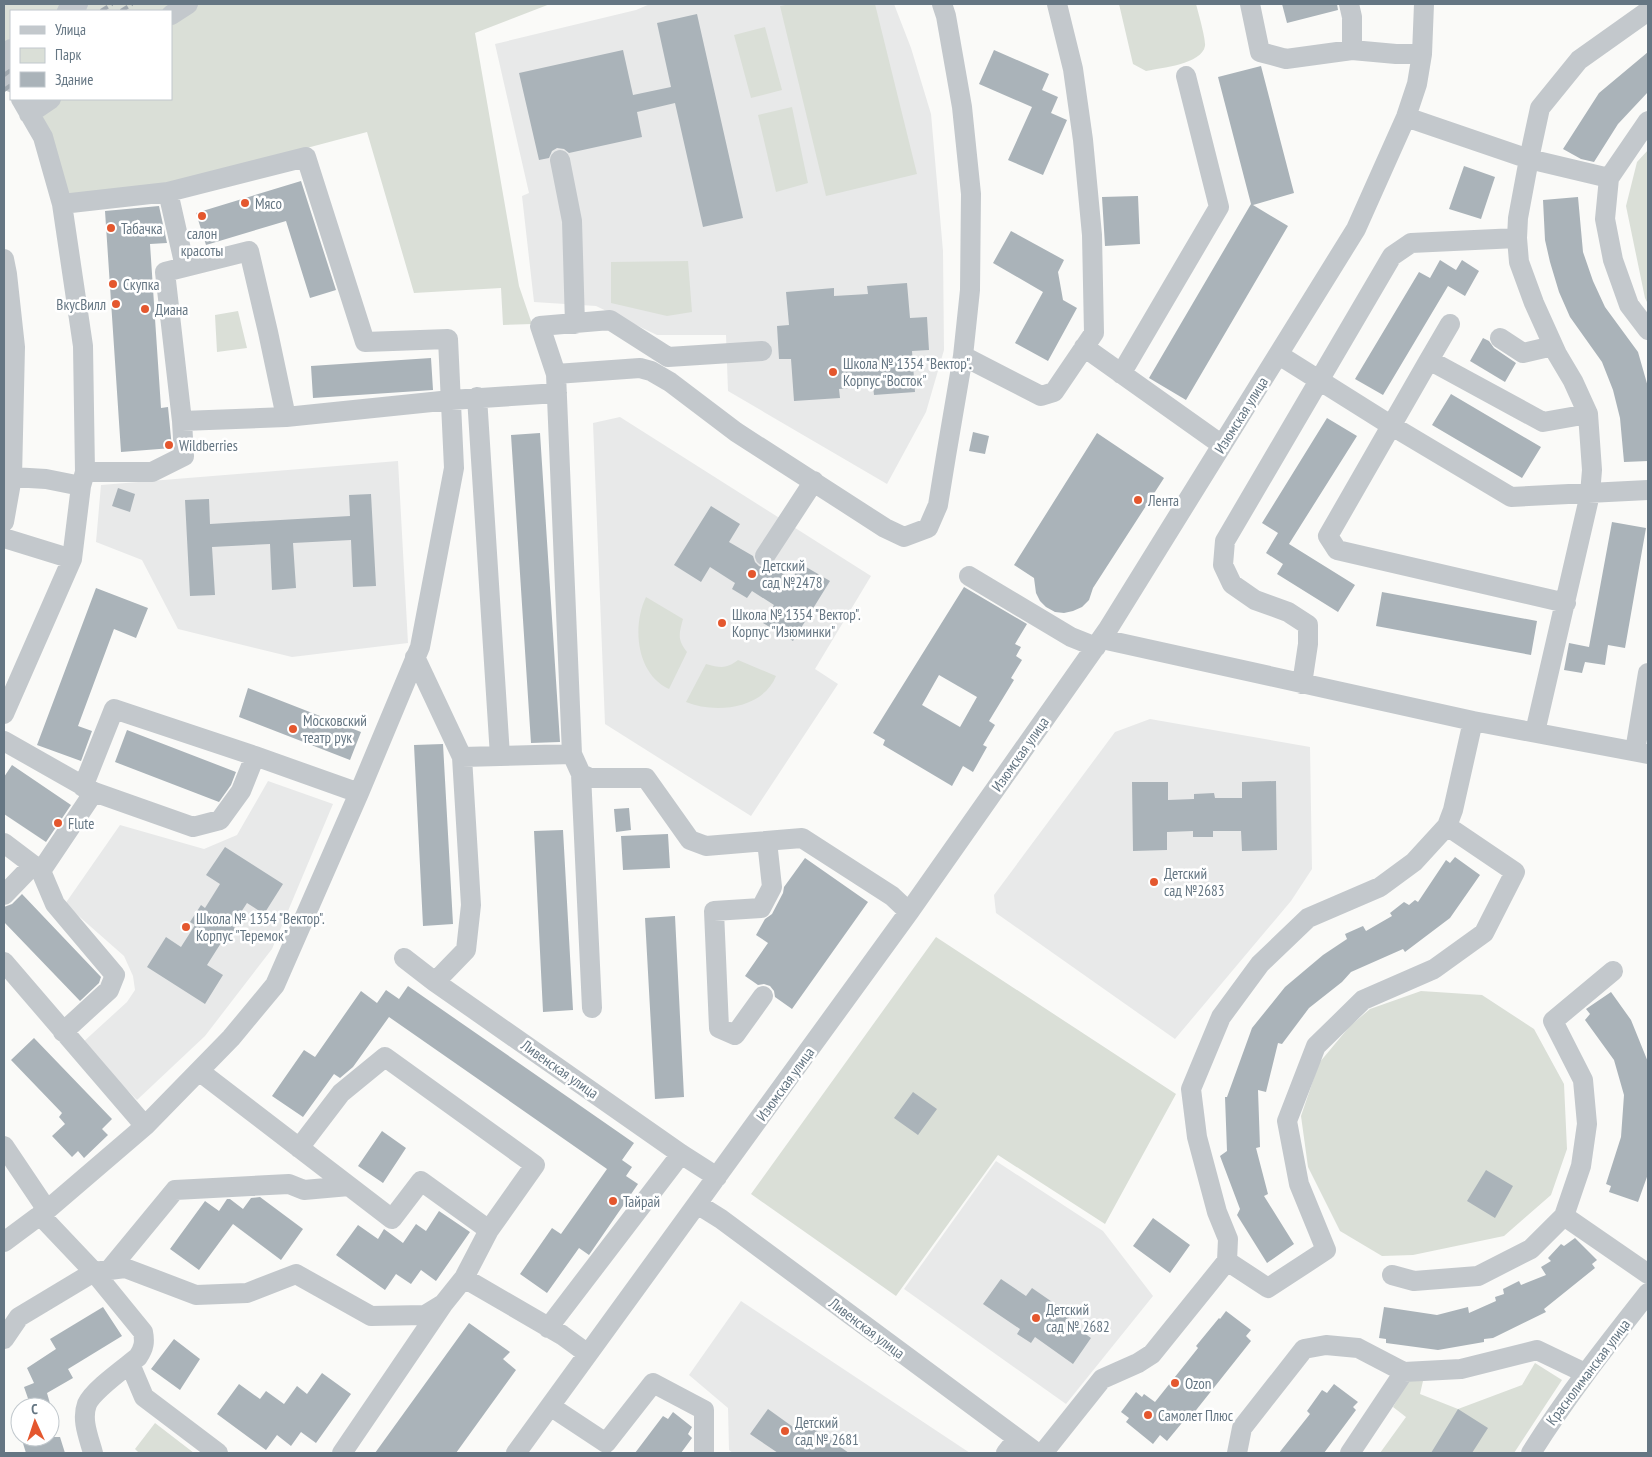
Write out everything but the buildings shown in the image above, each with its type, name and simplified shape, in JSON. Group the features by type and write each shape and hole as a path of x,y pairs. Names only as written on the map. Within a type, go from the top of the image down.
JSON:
{"street":[{"path":"172,14 188,4"},
{"path":"182,421 286,417 476,398 640,368 651,371 670,382 736,432 885,528 904,537 928,528 938,505 963,356 970,290 971,194 962,107 946,16 942,4"},
{"path":"963,356 1041,396 1054,392 1094,333 1092,236 1084,140 1074,69 1057,4"},
{"path":"1250,4 1260,52 1286,59 1352,50 1422,54"},
{"path":"1349,4 1352,17 1352,50"},
{"name":"Изюмская улица","path":"516,1453 909,912 1099,643 1356,229 1406,117 1418,77 1422,54 1424,4"},
{"path":"1535,732 1590,494 1592,470 1588,414 1573,380 1553,346 1534,304 1519,262 1518,218 1540,108 1579,60 1648,10"},
{"path":"4,68 10,80"},
{"path":"1122,374 1219,207 1186,76"},
{"path":"4,714 72,559 83,479 83,346 62,204 43,137 25,106 47,100"},
{"path":"1406,117 1529,159 1609,178"},
{"path":"1648,121 1609,178 1605,219 1613,260 1629,305 1648,330"},
{"path":"4,1242 44,1212 145,1126 231,1038 275,985 359,793 420,647 454,468 448,339 365,342 306,157 168,192 62,204"},
{"path":"560,160 572,221 575,324"},
{"path":"168,192 184,267"},
{"path":"1302,684 1308,644 1308,625 1288,612 1255,600 1232,584 1223,565 1225,541 1392,256 1411,243 1517,238"},
{"path":"12,477 83,479 152,472 184,456 182,421 165,272 249,251 286,417"},
{"path":"4,259 15,347 12,477 4,522"},
{"path":"592,1008 581,774 572,754 557,384 540,326 610,320 668,357 762,351"},
{"path":"1450,324 1328,536 1338,550 1566,603"},
{"path":"1500,338 1523,353 1553,346"},
{"path":"1084,348 1222,445"},
{"path":"1279,355 1392,426 1511,497 1648,490"},
{"path":"1429,360 1543,422 1588,414"},
{"path":"476,398 500,756"},
{"path":"765,556 814,481"},
{"path":"4,538 72,559"},
{"path":"969,576 1071,637 1473,721 1642,753 1648,673"},
{"path":"415,657 462,757 471,905 466,950 435,982"},
{"path":"4,895 37,868 88,789 114,709 359,793"},
{"path":"1043,1453 1102,1379 1138,1363 1152,1354 1227,1261 1228,1239 1217,1212 1197,1137 1191,1089 1221,1017 1260,964 1308,918 1380,887 1414,862 1447,826 1453,810 1473,721"},
{"path":"4,741 88,789 193,827 220,820 240,791 255,756"},
{"path":"462,757 572,754"},
{"path":"581,774 590,778 646,778 690,840 706,846 802,838 892,896 909,912"},
{"path":"1227,1261 1268,1288 1326,1250 1299,1184 1288,1121 1316,1046 1363,1000 1434,969 1484,933 1515,872 1447,826"},
{"path":"763,996 735,1035 719,1028 714,911 761,908 772,888 767,841"},
{"path":"4,843 37,868 55,904 115,975 110,990 63,1032"},
{"name":"Ливенская улица","path":"404,958 435,982 681,1154 717,1177"},
{"path":"4,962 145,1126"},
{"path":"1392,1275 1414,1281 1478,1276 1532,1248 1564,1216 1581,1166 1587,1124 1583,1080 1553,1021 1613,971"},
{"path":"299,1148 341,1094 386,1057 535,1165 489,1230 464,1278 444,1303 342,1453"},
{"path":"199,1071 392,1219 421,1181 489,1230"},
{"path":"4,1146 44,1212 102,1271 143,1332 144,1350 94,1394 87,1404 86,1430 93,1453"},
{"path":"548,1328 681,1154"},
{"path":"4,1339 19,1317 102,1271 175,1190 289,1184 304,1190 349,1186"},
{"name":"Ливенская улица","path":"698,1204 722,1219 1011,1446 1037,1453"},
{"path":"1564,1216 1648,1274"},
{"path":"102,1271 125,1268 196,1295 248,1293 296,1274 371,1316 425,1315 444,1303"},
{"path":"464,1278 562,1335 588,1354"},
{"name":"Краснолиманская улица","path":"1531,1453 1549,1424 1586,1373 1648,1293"},
{"path":"1237,1453 1242,1428 1304,1349 1326,1345 1358,1348 1404,1372 1460,1369 1537,1350 1586,1373"},
{"path":"130,1364 144,1397 218,1453"},
{"path":"1350,1453 1404,1372"},
{"path":"550,1406 606,1448 653,1383 704,1410 704,1453"}],"shaded area":[{"path":"650,4 894,4 911,48 931,114 943,251 944,350 926,412 887,484 728,391 726,335 657,335 596,306 534,302 522,196 529,193 495,44 636,10"},
{"name":"Школа № 1354 \"Вектор\". Корпус \"Изюминки\"","path":"620,417 871,576 815,669 838,684 751,816 605,724 593,423"},
{"path":"398,461 408,643 292,657 178,629 142,560 96,542 101,485"},
{"name":"Детский сад №2683","path":"1150,719 1310,747 1312,869 1291,901 1175,1039 996,913 994,895 1115,732"},
{"name":"Школа № 1354 \"Вектор\". Корпус \"Теремок\"","path":"268,781 333,804 272,949 205,1036 137,1100 81,1044 127,1002 135,990 133,976 124,956 65,904 120,825 204,849 237,835"},
{"path":"996,1161 1103,1231 1153,1296 1066,1404 904,1289"},
{"path":"741,1301 970,1453 733,1453 729,1450 728,1408 689,1375"}],"green space":[{"path":"4,4 550,4 475,33 519,286 532,324 503,325 501,288 414,293 367,132 168,185 67,198 30,100 172,100 172,10 10,10 10,65 4,53"},
{"path":"791,4 875,4 917,174 826,196 780,6"},
{"path":"1119,4 1196,4 1205,43 1202,52 1189,61 1170,67 1146,71 1133,64"},
{"path":"765,27 782,90 751,98 734,35"},
{"path":"792,107 808,183 776,192 758,115"},
{"path":"1648,150 1648,304 1645,298 1626,206 1637,162"},
{"path":"688,261 692,312 667,316 611,303 611,262"},
{"path":"238,311 247,348 217,352 215,315"},
{"path":"646,597 683,619 680,636 687,652 669,689 658,682 650,672 640,648 639,622"},
{"path":"738,660 776,676 770,687 761,696 737,706 724,708 710,708 686,702 706,664 723,667"},
{"path":"936,937 1176,1094 1105,1224 998,1155 896,1296 751,1194"},
{"path":"1421,991 1482,995 1534,1029 1564,1084 1567,1149 1551,1195 1504,1236 1413,1255 1382,1256 1340,1231 1308,1167 1301,1116 1319,1063 1350,1026 1370,1009"},
{"path":"1535,1363 1562,1380 1514,1453 1380,1453 1406,1417 1393,1407 1411,1376 1423,1381 1420,1394 1458,1409 1522,1385"},
{"path":"155,1423 194,1453 139,1453 135,1449"}],"railway":[{"path":"103,10 112,4"},
{"path":"123,10 132,4"},
{"path":"4,75 10,71"},
{"path":"4,90 10,86"}],"place":[{"name":"Мясо","path":"245,203"},
{"name":"салон красоты","path":"202,216"},
{"name":"Табачка","path":"111,228"},
{"name":"Скупка","path":"113,284"},
{"name":"ВкусВилл","path":"116,304"},
{"name":"Диана","path":"145,309"},
{"name":"Школа № 1354 \"Вектор\". Корпус \"Восток\"","path":"833,372"},
{"name":"Wildberries","path":"169,445"},
{"name":"Лента","path":"1138,500"},
{"name":"Детский сад №2478","path":"752,574"},
{"name":"Школа № 1354 \"Вектор\". Корпус \"Изюминки\"","path":"722,623"},
{"name":"Московский театр рук","path":"293,729"},
{"name":"Flute","path":"58,823"},
{"name":"Детский сад №2683","path":"1154,882"},
{"name":"Школа № 1354 \"Вектор\". Корпус \"Теремок\"","path":"186,927"},
{"name":"Тайрай","path":"613,1201"},
{"name":"Детский сад № 2682","path":"1036,1318"},
{"name":"Ozon","path":"1175,1383"},
{"name":"Самолет Плюс","path":"1148,1415"},
{"name":"Детский сад № 2681","path":"785,1431"}]}
